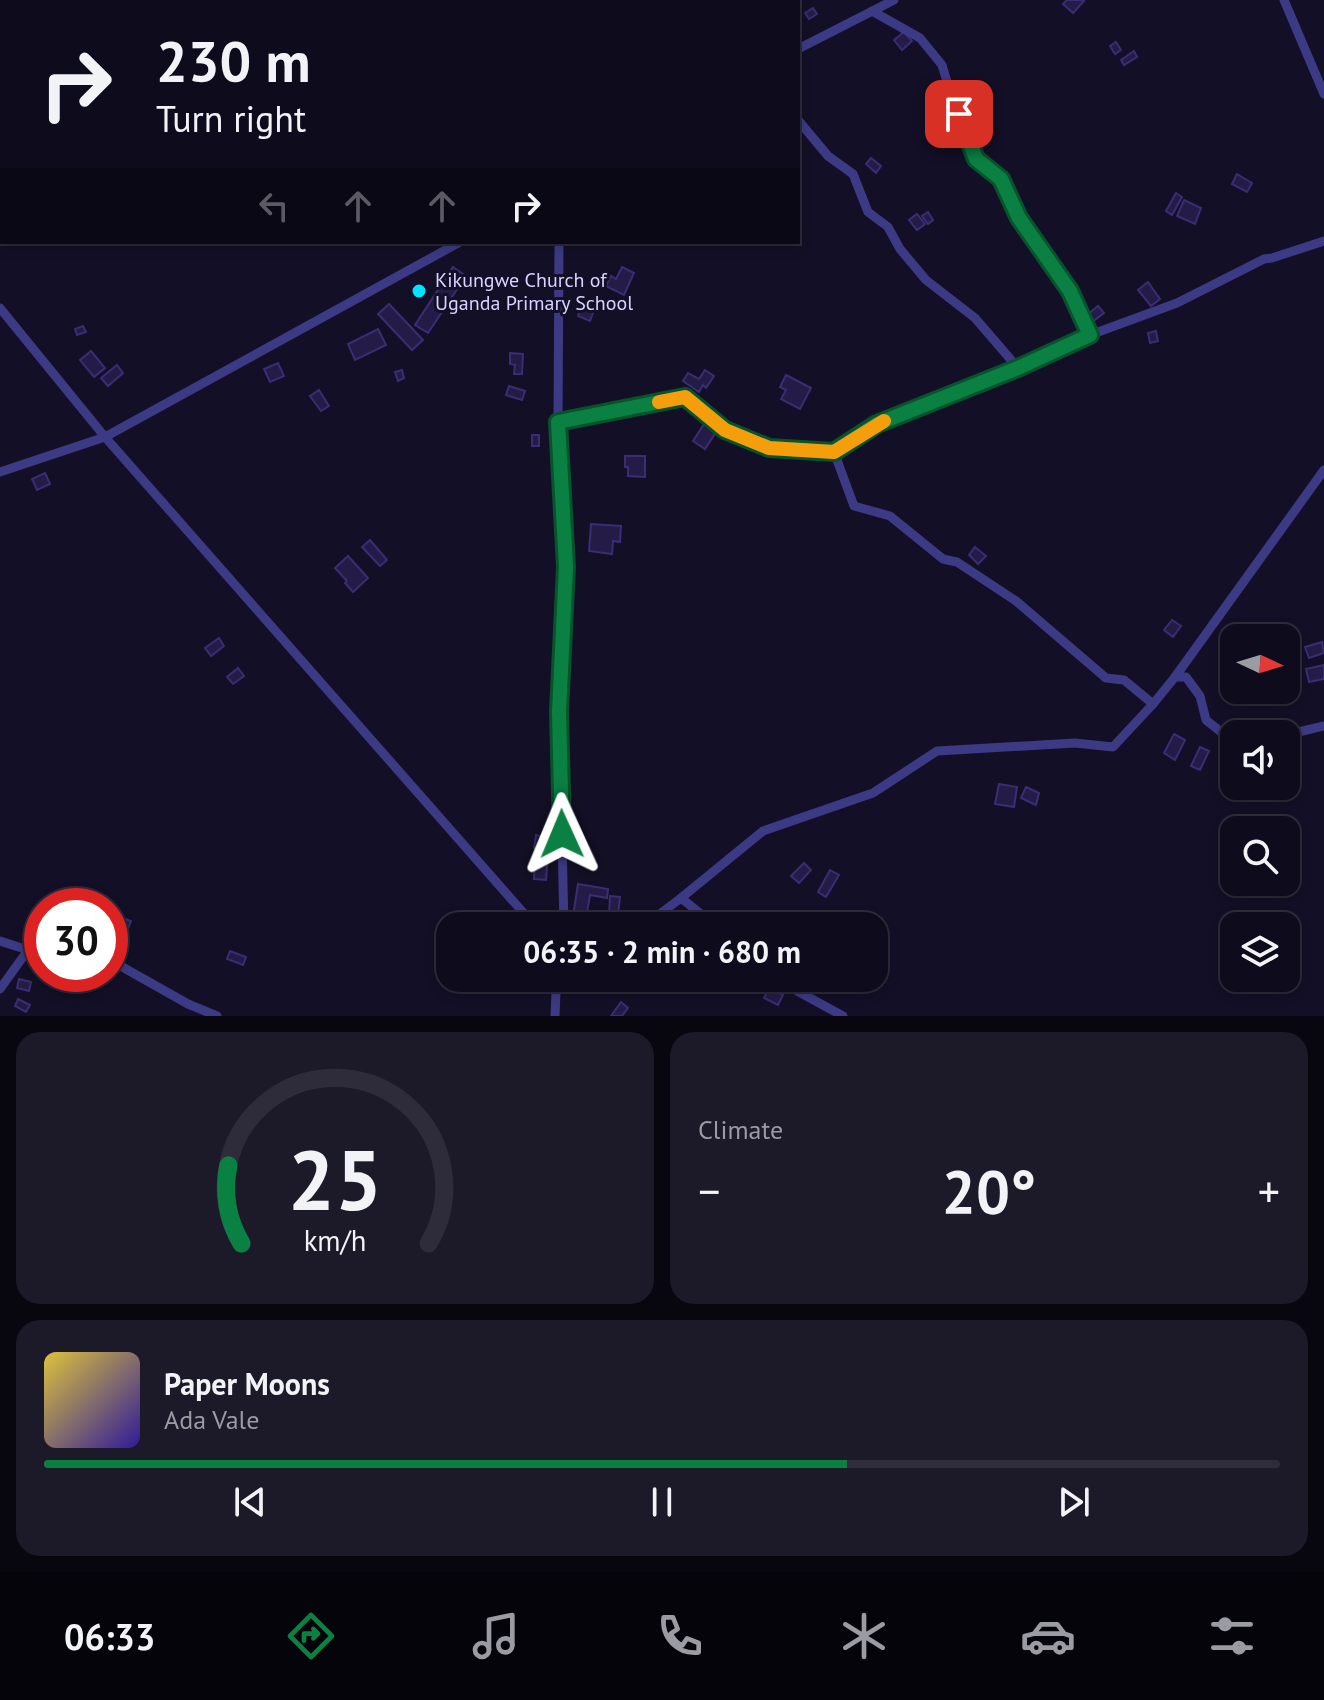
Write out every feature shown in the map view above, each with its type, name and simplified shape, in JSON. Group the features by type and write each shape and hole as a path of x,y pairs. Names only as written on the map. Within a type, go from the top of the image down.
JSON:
{"street":[{"path":"800,48 894,0"},
{"path":"1284,0 1324,94"},
{"path":"872,11 920,38 942,65 976,159 1001,179 1019,218 1070,291 1090,335"},
{"path":"800,122 828,156 853,174 868,212 888,227 900,249 926,280 975,318 1018,368"},
{"path":"558,422 685,397 725,430 769,448 834,452 877,424 1018,368 1090,335 1177,303 1264,259 1324,241"},
{"path":"0,472 105,437 456,244"},
{"path":"559,244 558,422 566,567 559,712 564,912"},
{"path":"0,308 105,437 523,912"},
{"path":"834,452 854,506 890,516 943,559 957,562 1016,601 1106,678 1124,680 1153,704"},
{"path":"662,912 763,831 873,793 937,751 1075,743 1113,747 1175,677 1324,470"},
{"path":"1175,677 1186,677 1200,696 1206,720 1220,731"},
{"path":"1300,732 1324,726"},
{"path":"681,898 698,912"},
{"path":"0,941 24,949"},
{"path":"0,989 24,956"},
{"path":"128,970 188,1004 217,1016"},
{"path":"555,1016 556,992"},
{"path":"799,992 843,1016"}],"building":[{"path":"1067,0 1084,1 1073,13 1063,4"},
{"path":"813,8 817,14 809,19 805,13"},
{"path":"904,32 912,41 902,50 894,40"},
{"path":"1116,42 1121,50 1115,54 1110,46"},
{"path":"1134,51 1137,57 1124,65 1121,60"},
{"path":"871,158 881,166 876,173 866,164"},
{"path":"1237,174 1252,183 1247,192 1232,184"},
{"path":"1176,193 1182,197 1172,215 1166,211"},
{"path":"1184,200 1201,208 1195,224 1177,216"},
{"path":"928,212 933,220 928,224 922,216"},
{"path":"917,214 925,224 917,230 909,220"},
{"name":"Kikungwe Church of Uganda Primary School","path":"453,267 466,276 428,333 415,325"},
{"path":"622,267 634,273 624,295 606,286 611,276 616,279"},
{"path":"1148,282 1160,299 1151,306 1138,290"},
{"path":"584,298 597,302 590,321 578,316"},
{"path":"389,304 423,340 412,350 378,314"},
{"path":"1098,306 1104,313 1092,322 1087,315"},
{"path":"83,326 86,332 77,335 75,329"},
{"path":"378,329 386,345 355,360 348,344"},
{"path":"1156,331 1158,341 1150,343 1148,333"},
{"path":"91,351 105,368 94,377 80,360"},
{"path":"510,353 523,354 522,374 514,374 515,365 510,364"},
{"path":"278,363 284,376 270,382 264,369"},
{"path":"117,365 123,373 108,386 101,378"},
{"path":"402,370 404,378 398,381 395,372"},
{"path":"705,370 714,376 699,392 683,381 688,373 699,379"},
{"path":"786,375 811,388 800,409 781,399 786,390 780,387"},
{"path":"509,386 525,391 522,400 506,395"},
{"path":"319,390 329,406 321,411 310,396"},
{"path":"706,421 718,429 705,449 693,441"},
{"path":"532,435 539,435 539,446 532,446"},
{"path":"625,456 645,456 645,477 628,476"},
{"path":"45,473 50,484 37,490 32,479"},
{"path":"591,524 621,526 620,542 613,541 612,554 589,551"},
{"path":"370,540 387,560 380,566 362,547"},
{"path":"975,547 986,556 978,564 969,555"},
{"path":"348,556 368,578 353,592 335,568"},
{"path":"1172,620 1181,626 1173,637 1164,630"},
{"path":"219,638 224,646 211,656 205,648"},
{"path":"1322,642 1324,653 1309,658 1305,647"},
{"path":"1324,665 1324,679 1309,682 1306,669"},
{"path":"238,668 244,676 233,684 227,677"},
{"path":"1174,734 1185,740 1175,760 1164,753"},
{"path":"1200,747 1209,751 1200,770 1191,766"},
{"path":"999,784 1017,787 1014,807 995,804"},
{"path":"1026,787 1039,793 1036,805 1021,798"},
{"path":"536,835 544,837 542,849 534,848"},
{"path":"535,853 548,853 546,880 534,879"},
{"path":"804,863 811,870 799,883 791,876"},
{"path":"830,870 839,875 826,897 818,892"},
{"path":"578,884 608,889 607,898 590,895 587,912 574,912"},
{"path":"610,896 620,897 618,912 609,912"},
{"path":"230,951 246,957 243,965 227,959"},
{"path":"19,979 24,980 24,990 17,988"},
{"path":"767,992 783,995 778,1005 764,998"},
{"path":"18,999 30,1005 26,1012 15,1006"},
{"path":"621,1002 628,1008 622,1016 611,1016"}],"slow traffic":[{"path":"659,402 685,397 725,430 769,448 834,452 884,421"}],"place":[{"name":"Kikungwe Church of Uganda Primary School","path":"419,291"}],"route":[{"path":"562,834 559,712 566,567 558,422 685,397 725,430 769,448 834,452 877,424 1018,368 1090,335 1070,291 1019,218 1001,179 976,159 959,114"}]}
